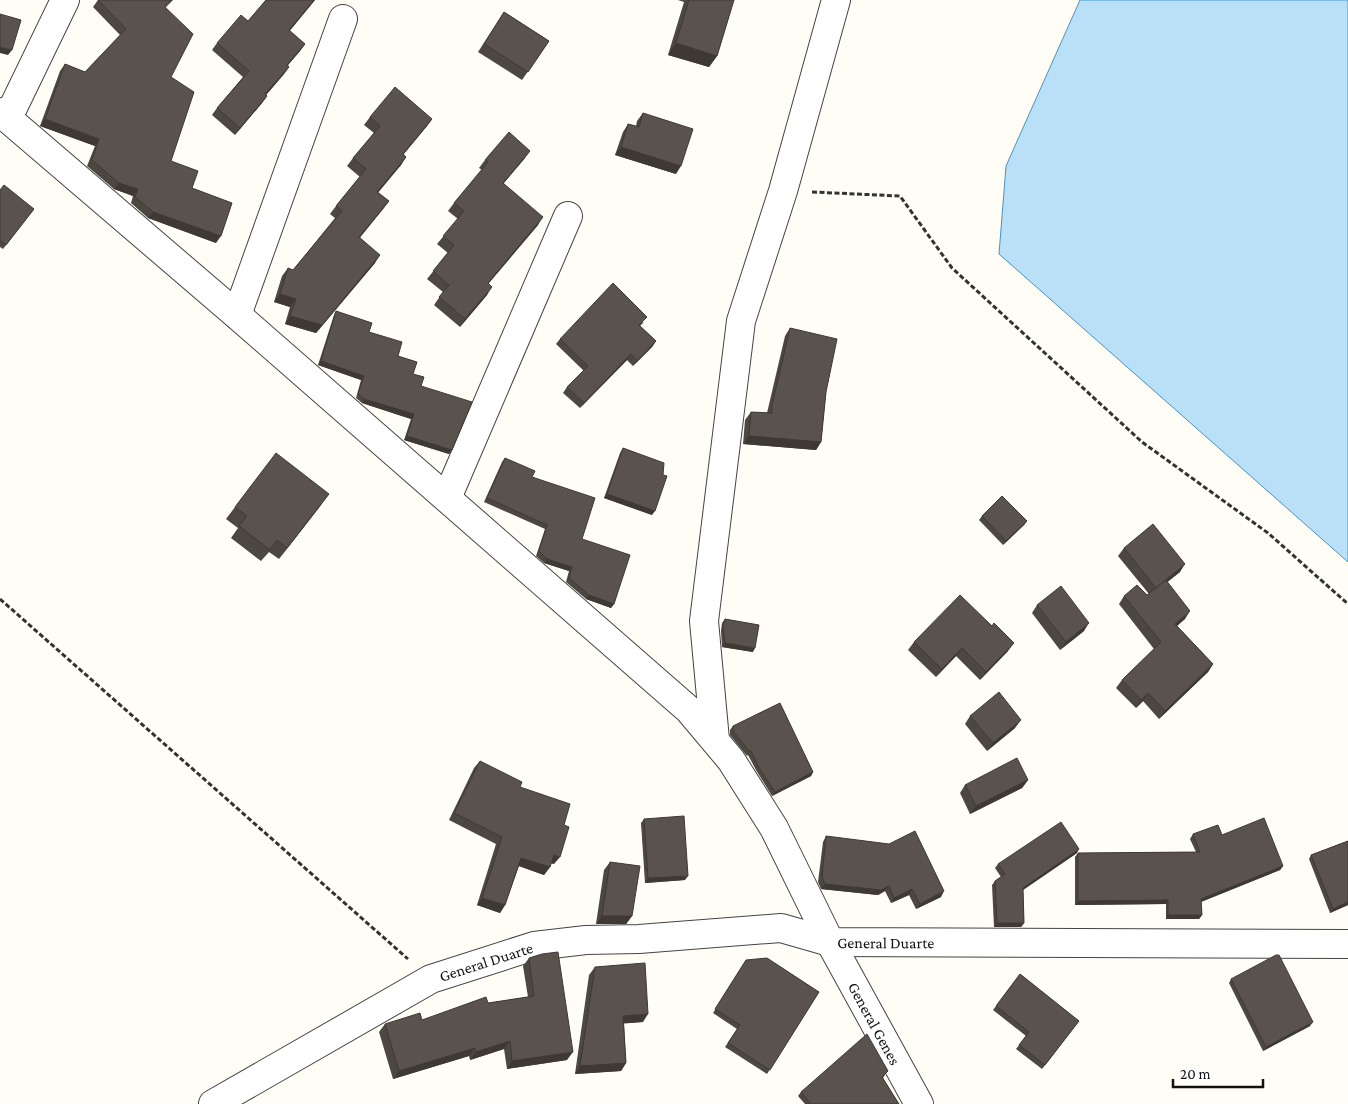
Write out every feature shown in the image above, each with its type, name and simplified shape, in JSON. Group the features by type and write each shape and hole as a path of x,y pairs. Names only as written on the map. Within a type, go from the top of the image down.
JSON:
{"street":[{"path":"4,115 64,0"},
{"path":"714,740 704,621 740,321 783,191 836,0"},
{"path":"237,315 343,19"},
{"name":"General Genes","path":"4,115 237,315 689,710 731,760 774,828 830,942 919,1104"},
{"path":"447,498 568,216"},
{"name":"General Duarte","path":"212,1104 431,978 534,946 586,940 639,939 781,928 830,942 1348,944"}],"path":[{"path":"783,191 900,196 952,268 1142,442 1268,534 1348,604"},
{"path":"0,599 431,978"}],"water":[{"path":"1080,0 1348,0 1348,562 999,254 1006,166"}],"building":[{"path":"98,0 171,0 165,7 193,34 171,77 194,92 171,161 198,171 192,188 232,203 221,236 153,212 135,197 138,189 119,183 92,160 99,139 45,119 65,64 85,72 126,29"},
{"path":"266,0 314,0 289,30 305,44 287,65 289,67 265,94 267,96 240,128 217,108 249,71 217,43 241,15 248,21"},
{"path":"689,0 734,0 717,56 676,43"},
{"path":"504,12 549,41 528,72 484,44"},
{"path":"0,14 21,20 12,50 0,47"},
{"path":"395,87 432,119 403,154 406,157 377,192 389,201 359,237 380,255 322,325 290,316 296,299 280,294 288,268 293,270 342,211 336,206 366,169 353,158 380,126 370,117"},
{"path":"643,113 693,129 681,166 621,147 628,124 639,127"},
{"path":"509,132 530,151 503,183 543,217 488,283 492,287 465,319 439,297 449,285 433,271 454,245 443,236 464,211 454,203 488,162 485,160"},
{"path":"4,185 34,209 6,245 0,240 0,190"},
{"path":"613,283 647,317 639,325 656,341 637,361 631,354 584,403 567,387 588,366 560,339"},
{"path":"336,311 372,323 369,332 402,342 398,356 417,362 413,374 424,377 421,386 472,402 452,450 407,436 414,414 364,399 358,394 364,376 321,361"},
{"path":"790,328 837,339 826,392 821,442 749,436 751,412 772,413 772,405"},
{"path":"623,448 664,463 663,475 667,476 655,511 607,494"},
{"path":"276,453 329,494 287,548 277,540 270,550 239,526 247,516 235,507"},
{"path":"505,458 535,471 532,477 595,498 582,539 630,555 614,604 589,595 569,578 572,567 547,559 539,551 547,525 487,498"},
{"path":"1002,496 1027,521 1006,541 982,516"},
{"path":"1153,524 1185,564 1156,588 1124,548"},
{"path":"1166,580 1190,611 1175,624 1213,664 1165,711 1148,693 1141,700 1122,680 1161,642 1124,596 1137,585 1147,595"},
{"path":"1061,586 1089,623 1066,642 1037,605"},
{"path":"960,595 992,626 994,623 1014,643 986,672 962,648 942,669 914,642"},
{"path":"725,619 759,625 755,648 725,643 723,627"},
{"path":"999,692 1021,720 993,743 970,716"},
{"path":"780,703 813,772 775,792 758,766 751,751 733,731 733,726"},
{"path":"1017,758 1028,780 976,806 965,785"},
{"path":"480,761 522,782 520,787 570,804 564,825 569,827 560,857 554,855 550,867 521,858 505,905 482,898 502,837 454,813"},
{"path":"684,816 688,876 648,878 644,819"},
{"path":"1264,818 1283,866 1201,899 1202,915 1168,915 1168,900 1078,901 1078,853 1200,852 1193,834 1218,825 1222,835"},
{"path":"1061,822 1079,849 1023,888 1024,923 997,923 995,881 1005,874 998,864"},
{"path":"915,831 944,891 920,904 912,889 894,898 889,886 881,890 825,884 822,877 826,836 889,844"},
{"path":"1348,841 1348,902 1333,909 1311,855"},
{"path":"610,862 640,866 632,916 602,916"},
{"path":"558,952 573,1052 512,1061 510,1041 476,1052 475,1048 399,1071 385,1024 420,1013 422,1020 486,997 488,1003 534,996 529,958"},
{"path":"1279,955 1313,1022 1266,1047 1231,979"},
{"path":"767,958 819,992 770,1070 728,1043 740,1025 715,1009 746,960"},
{"path":"645,963 648,1014 623,1016 626,1063 580,1066 595,967"},
{"path":"1020,974 1079,1021 1045,1065 1019,1045 1029,1032 996,1006"},
{"path":"867,1034 888,1071 882,1077 899,1104 811,1104 801,1092"}]}
